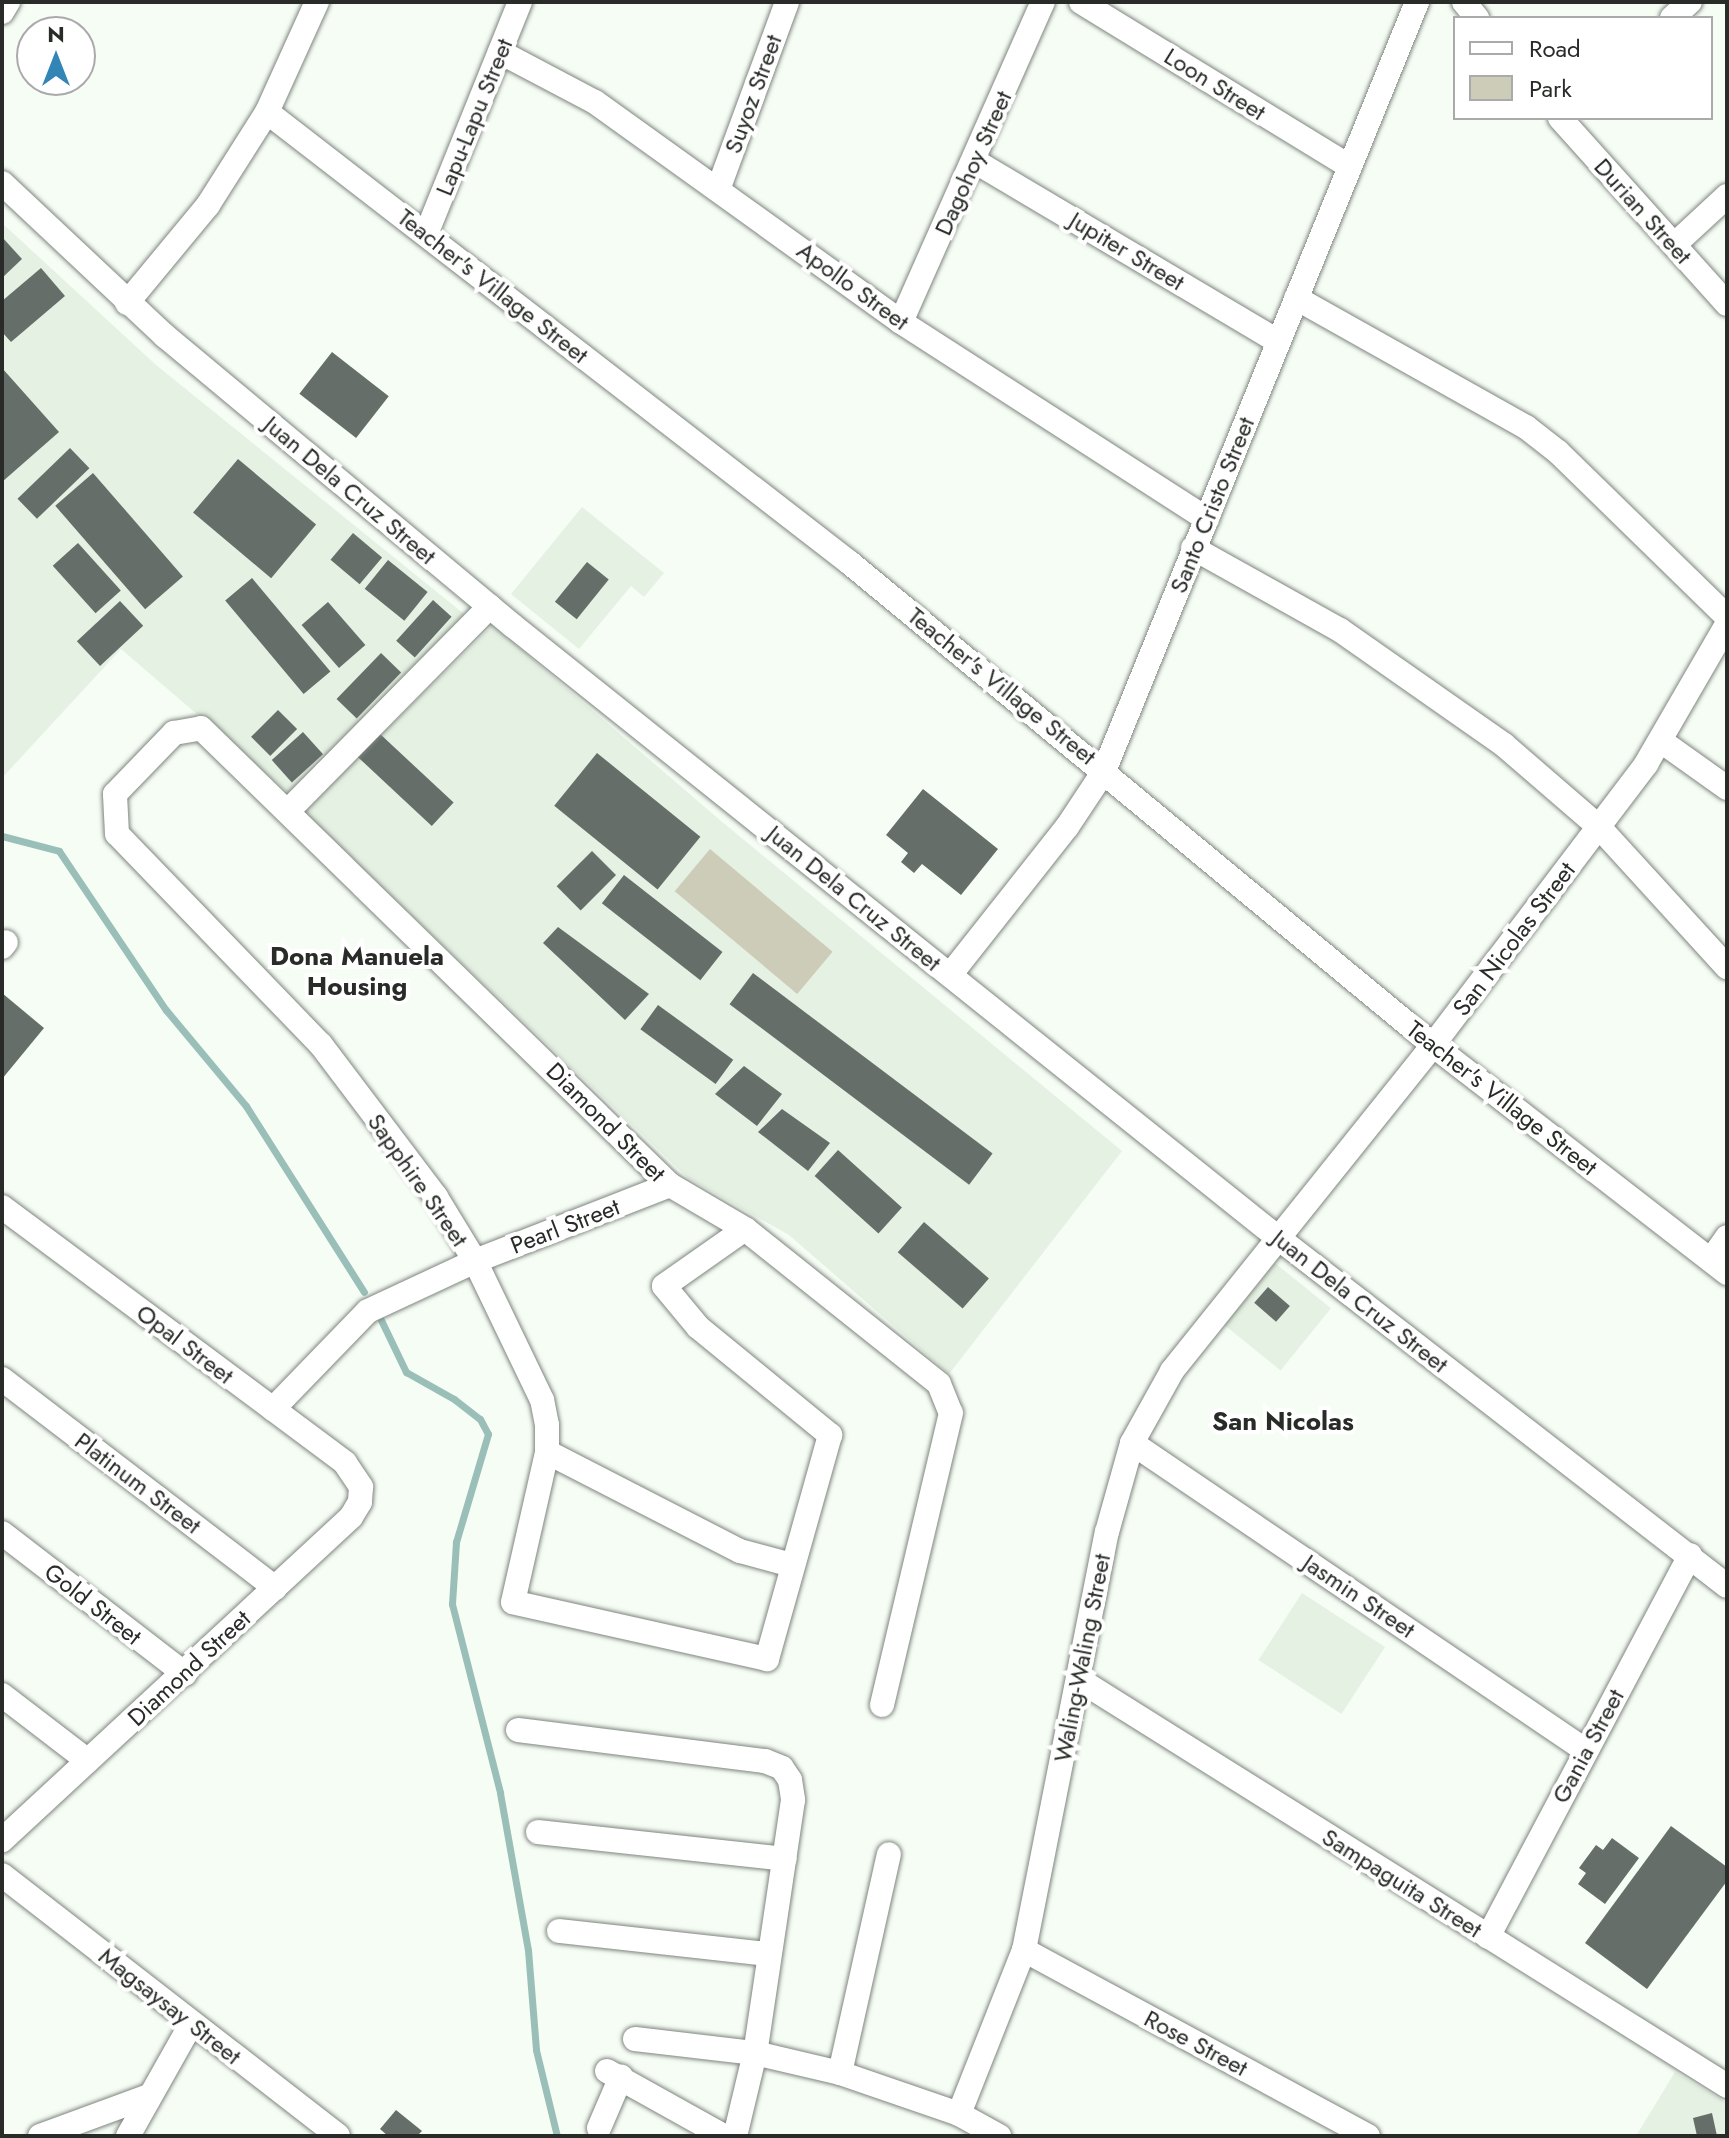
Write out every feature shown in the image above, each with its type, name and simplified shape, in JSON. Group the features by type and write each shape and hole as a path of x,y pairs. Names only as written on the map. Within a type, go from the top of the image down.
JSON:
{"street":[{"path":"2,12 8,2"},
{"path":"127,303 208,205 267,112 317,2"},
{"name":"Lapu-Lapu Street","path":"427,232 520,2"},
{"name":"Suyoz Street","path":"719,187 787,2"},
{"name":"Dagohoy Street","path":"901,322 976,162 1043,2"},
{"name":"Loon Street","path":"1081,2 1349,166"},
{"name":"Santo Cristo Street","path":"950,975 1104,771 1417,2"},
{"path":"1674,16 1690,2"},
{"name":"Apollo Street","path":"500,52 595,102 719,187 901,322 1207,519"},
{"name":"Teacher's Village Street","path":"267,112 427,232 922,620 1433,1045 1719,1266"},
{"name":"Durian Street","path":"1562,120 1727,304"},
{"name":"Jupiter Street","path":"976,162 1278,341"},
{"name":"Juan Dela Cruz Street","path":"2,183 127,303 490,606 1277,1237 1727,1586"},
{"path":"1674,245 1727,196"},
{"path":"1296,298 1526,427 1558,452 1727,617"},
{"path":"1193,548 1340,630 1504,745 1599,827 1727,967"},
{"path":"289,810 490,606"},
{"name":"San Nicolas Street","path":"1277,1237 1433,1045 1599,827 1661,741 1727,624"},
{"name":"Diamond Street","path":"117,834 115,794 174,733 201,728 289,810 670,1185 745,1229 948,1395 951,1413 882,1705"},
{"path":"1661,741 1727,788"},
{"name":"Sapphire Street","path":"117,834 321,1045 436,1197 475,1261 542,1400 547,1452 513,1602 767,1659 792,1565"},
{"name":"Pearl Street","path":"273,1409 368,1311 475,1261 670,1185"},
{"name":"Opal Street","path":"2,1207 345,1463 361,1487"},
{"path":"547,1452 740,1551 792,1565 830,1435 698,1327 664,1286 745,1229"},
{"name":"Waling-Waling Street","path":"959,2114 1024,1950 1115,1493 1132,1443 1172,1371 1277,1237"},
{"path":"1719,1266 1727,1237"},
{"name":"Platinum Street","path":"2,1379 275,1588"},
{"name":"Jasmin Street","path":"1132,1443 1585,1750"},
{"name":"Diamond Street","path":"2,1840 185,1674 351,1517 360,1502 361,1487"},
{"name":"Gold Street","path":"2,1533 185,1674"},
{"name":"Gania Street","path":"1488,1937 1690,1555"},
{"name":"Sampaguita Street","path":"1078,1679 1727,2086"},
{"path":"2,1695 88,1761"},
{"path":"518,1730 765,1761 782,1768 793,1800 755,2053 735,2136"},
{"path":"538,1832 785,1859"},
{"path":"840,2073 889,1854"},
{"name":"Magsaysay Street","path":"2,1875 338,2136"},
{"path":"559,1931 768,1954"},
{"name":"Rose Street","path":"1024,1950 1368,2136"},
{"path":"128,2136 191,2024"},
{"path":"635,2039 755,2053 840,2073 959,2114 999,2136"},
{"path":"599,2128 614,2074 724,2136"},
{"path":"40,2136 149,2096"}],"shaded area":[{"path":"2,223 156,365 469,618 296,799 121,649 2,778"},
{"path":"582,507 664,573 644,597 631,586 579,649 511,594"},
{"path":"493,625 721,821 1122,1151 949,1374 789,1235 688,1178 303,812"},
{"path":"1275,1263 1331,1308 1281,1370 1225,1325"},
{"path":"1302,1593 1385,1647 1341,1714 1258,1660"},
{"path":"1675,2072 1727,2103 1727,2136 1636,2136"}],"green space":[{"path":"710,849 833,952 797,994 675,891"}],"building":[{"path":"2,237 22,259 2,278"},
{"path":"41,268 65,296 11,342 2,332 2,301"},
{"path":"332,352 389,396 356,438 299,394"},
{"path":"2,368 59,432 2,482"},
{"path":"70,448 89,468 37,519 17,499"},
{"path":"238,459 316,525 271,578 193,513"},
{"path":"93,473 183,576 145,609 55,506"},
{"path":"353,533 382,557 360,584 331,560"},
{"path":"78,543 121,591 96,613 53,566"},
{"path":"388,560 428,592 404,621 365,589"},
{"path":"587,562 609,580 577,619 555,602"},
{"path":"252,578 330,671 304,694 225,600"},
{"path":"433,600 452,617 415,658 396,641"},
{"path":"120,601 143,626 100,666 77,641"},
{"path":"328,602 365,645 339,668 302,625"},
{"path":"381,653 401,672 357,718 337,699"},
{"path":"278,710 297,729 270,756 251,737"},
{"path":"303,732 323,754 292,782 272,760"},
{"path":"379,733 454,803 432,826 357,756"},
{"path":"597,753 700,837 658,890 554,806"},
{"path":"923,789 998,849 961,895 922,864 914,873 901,862 908,853 886,835"},
{"path":"592,851 616,875 581,910 557,886"},
{"path":"624,875 723,952 700,980 602,903"},
{"path":"558,927 649,994 625,1020 543,943"},
{"path":"753,973 993,1154 969,1185 730,1004"},
{"path":"2,993 44,1028 2,1079"},
{"path":"658,1005 733,1060 716,1084 640,1029"},
{"path":"744,1066 782,1094 757,1126 715,1094"},
{"path":"782,1109 830,1143 808,1171 758,1132"},
{"path":"838,1150 902,1208 878,1234 815,1176"},
{"path":"924,1222 989,1278 963,1309 898,1252"},
{"path":"1268,1287 1290,1306 1276,1322 1254,1303"},
{"path":"1671,1826 1727,1867 1727,1881 1647,1989 1585,1943"},
{"path":"1612,1838 1639,1858 1605,1904 1578,1884 1586,1873 1579,1868 1596,1845 1603,1850"},
{"path":"396,2110 422,2131 417,2136 388,2136 380,2129"},
{"path":"1712,2113 1717,2136 1697,2136 1693,2118"}],"waterway":[{"path":"2,836 59,851 166,1010 246,1106 364,1292"},
{"path":"381,1320 406,1372 454,1399 480,1419 488,1434 456,1542 452,1604 500,1793 528,1950 536,2050 557,2136"}],"district":[{"name":"Dona Manuela Housing","path":"357,972"},
{"name":"San Nicolas","path":"1283,1422"}]}
